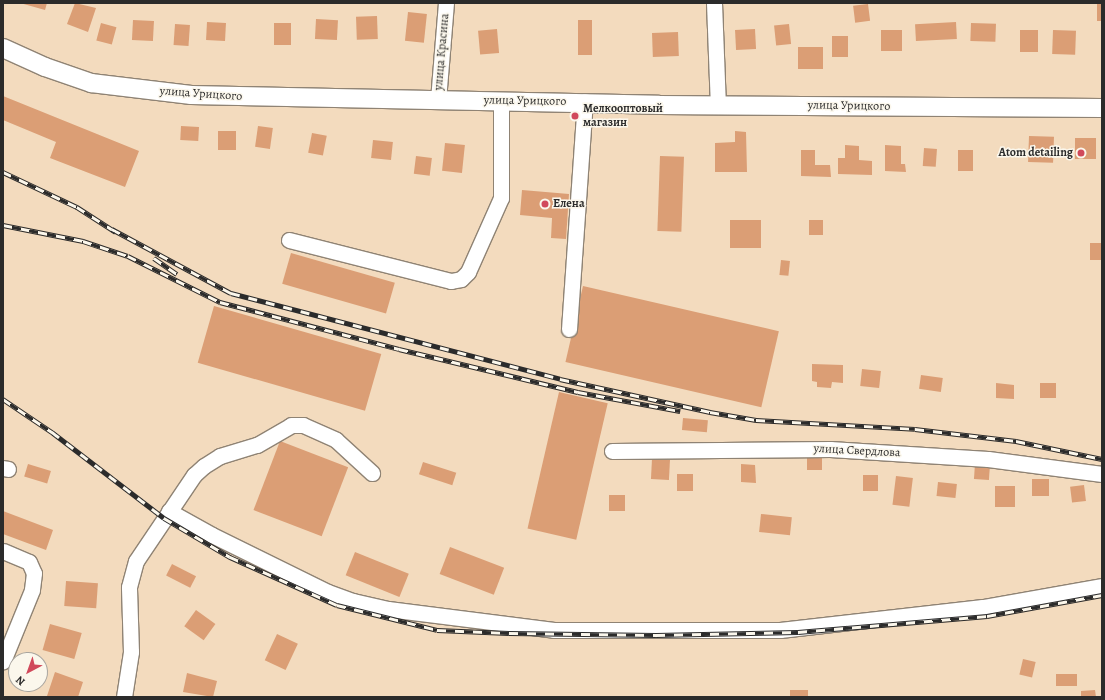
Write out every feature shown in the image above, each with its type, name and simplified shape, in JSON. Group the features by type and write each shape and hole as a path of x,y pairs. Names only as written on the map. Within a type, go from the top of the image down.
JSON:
{"main road":[{"name":"улица Урицкого","path":"3,48 45,67 91,83 192,95 718,105 1102,108"}],"street":[{"name":"улица Красина","path":"438,100 446,3"},
{"path":"714,3 718,105"},
{"path":"289,240 451,281 461,278 468,272 501,198 501,101"},
{"path":"569,329 585,102"},
{"path":"124,697 131,652 129,587 132,574 142,551 169,511 204,466 220,456 257,445 291,425 303,425 336,440 372,473"},
{"name":"улица Свердлова","path":"612,451 830,449 988,459 1102,474"},
{"path":"169,511 212,535 328,592 353,601 388,609 554,630 780,630 983,607 1102,586"},
{"path":"3,551 29,562 34,573 32,590 3,661"}],"building":[{"path":"20,3 47,3 45,10"},
{"path":"75,3 96,8 88,32 67,24"},
{"path":"1097,3 1102,3 1102,21 1097,21"},
{"path":"868,4 870,21 855,23 853,6"},
{"path":"408,12 427,14 424,43 405,41"},
{"path":"377,16 378,39 357,40 356,17"},
{"path":"316,19 338,20 337,40 315,39"},
{"path":"133,20 154,21 153,41 132,40"},
{"path":"578,20 592,20 592,55 578,55"},
{"path":"207,22 226,23 225,41 206,40"},
{"path":"956,22 957,39 916,41 915,24"},
{"path":"101,23 116,27 112,45 96,40"},
{"path":"274,23 291,23 291,45 274,45"},
{"path":"971,23 996,24 995,42 970,41"},
{"path":"175,24 190,25 188,46 174,45"},
{"path":"789,24 791,44 776,45 774,26"},
{"path":"497,29 499,53 480,55 478,31"},
{"path":"755,29 756,49 736,50 735,30"},
{"path":"881,30 902,30 902,51 881,51"},
{"path":"1020,30 1038,30 1038,52 1020,52"},
{"path":"1053,30 1076,31 1075,55 1052,54"},
{"path":"678,32 679,56 653,57 652,33"},
{"path":"832,36 848,36 848,57 832,57"},
{"path":"798,47 823,47 823,69 798,69"},
{"path":"3,96 139,151 125,187 50,158 56,142 3,120"},
{"path":"181,126 199,127 198,141 180,140"},
{"path":"258,126 273,128 270,149 255,147"},
{"path":"218,131 236,131 236,150 218,150"},
{"path":"735,131 746,132 747,172 715,172 715,143 735,142"},
{"path":"312,133 327,136 323,155 308,153"},
{"path":"1029,136 1054,137 1053,163 1028,162"},
{"path":"1075,138 1096,138 1096,159 1075,159"},
{"path":"373,140 393,142 391,160 371,158"},
{"path":"445,143 465,145 462,173 442,171"},
{"path":"845,145 859,146 859,160 872,161 872,175 838,174 838,158 845,158"},
{"path":"885,145 901,146 901,164 905,164 906,172 885,171"},
{"path":"924,148 937,149 936,167 923,166"},
{"path":"801,150 815,150 815,165 830,165 831,177 801,176"},
{"path":"958,150 973,150 973,171 958,171"},
{"path":"416,156 432,158 430,176 414,174"},
{"path":"660,156 684,157 681,232 657,231"},
{"name":"Елена","path":"522,190 569,194 566,239 551,238 552,218 520,215"},
{"path":"730,220 761,220 761,248 730,248"},
{"path":"809,220 823,220 823,235 809,235"},
{"path":"1090,243 1102,243 1102,260 1090,260"},
{"path":"291,253 395,283 386,314 282,284"},
{"path":"781,260 790,261 788,276 779,275"},
{"path":"583,286 779,331 761,407 565,362"},
{"path":"214,306 381,354 365,411 198,363"},
{"path":"812,364 843,365 843,383 832,382 831,388 817,387 817,382 812,381"},
{"path":"862,369 881,371 879,388 860,386"},
{"path":"921,375 943,378 941,392 919,389"},
{"path":"996,383 1014,385 1014,399 996,398"},
{"path":"1040,383 1056,383 1056,398 1040,398"},
{"path":"559,392 608,403 576,540 528,528"},
{"path":"683,418 708,420 707,432 682,430"},
{"path":"280,441 348,467 322,536 253,510"},
{"path":"807,453 822,453 822,470 807,470"},
{"path":"652,459 670,460 669,480 651,479"},
{"path":"423,462 456,473 452,485 419,474"},
{"path":"28,464 51,471 47,483 24,476"},
{"path":"741,464 755,465 756,483 741,482"},
{"path":"975,464 990,465 989,480 974,479"},
{"path":"677,474 693,474 693,491 677,491"},
{"path":"863,475 878,475 878,491 863,491"},
{"path":"896,476 913,478 909,507 892,505"},
{"path":"1032,479 1049,479 1049,496 1032,496"},
{"path":"938,482 957,484 955,498 937,496"},
{"path":"1084,485 1086,501 1072,503 1070,487"},
{"path":"995,486 1015,486 1015,507 995,507"},
{"path":"609,495 625,495 625,511 609,511"},
{"path":"3,511 53,530 46,550 3,534"},
{"path":"761,514 792,517 790,535 759,532"},
{"path":"450,547 504,568 494,595 440,574"},
{"path":"355,552 409,574 399,597 346,575"},
{"path":"172,564 196,576 190,588 166,576"},
{"path":"66,581 98,583 96,608 64,606"},
{"path":"196,610 215,624 204,640 184,626"},
{"path":"50,624 82,633 74,659 43,650"},
{"path":"277,634 298,644 286,670 265,660"},
{"path":"1023,659 1036,662 1032,678 1019,675"},
{"path":"55,672 83,682 78,697 47,696"},
{"path":"187,673 217,681 213,697 183,692"},
{"path":"1056,674 1077,674 1077,686 1056,686"},
{"path":"790,690 808,690 808,697 790,697"},
{"path":"1095,690 1096,697 1081,697 1081,691"}],"railway":[{"path":"3,172 77,207 116,232"},
{"path":"3,225 83,241 128,256 220,302 399,349 578,392 680,411"},
{"path":"112,229 231,293 560,379 710,412 756,420 915,429 1016,441 1102,459"},
{"path":"154,258 177,274"},
{"path":"3,399 52,432 164,518 230,557 337,605 437,630 509,633 656,635 798,632 987,616 1102,595"}],"place":[{"name":"Мелкооптовый магазин","path":"575,116"},
{"name":"Atom detailing","path":"1081,153"},
{"name":"Елена","path":"545,204"}]}
